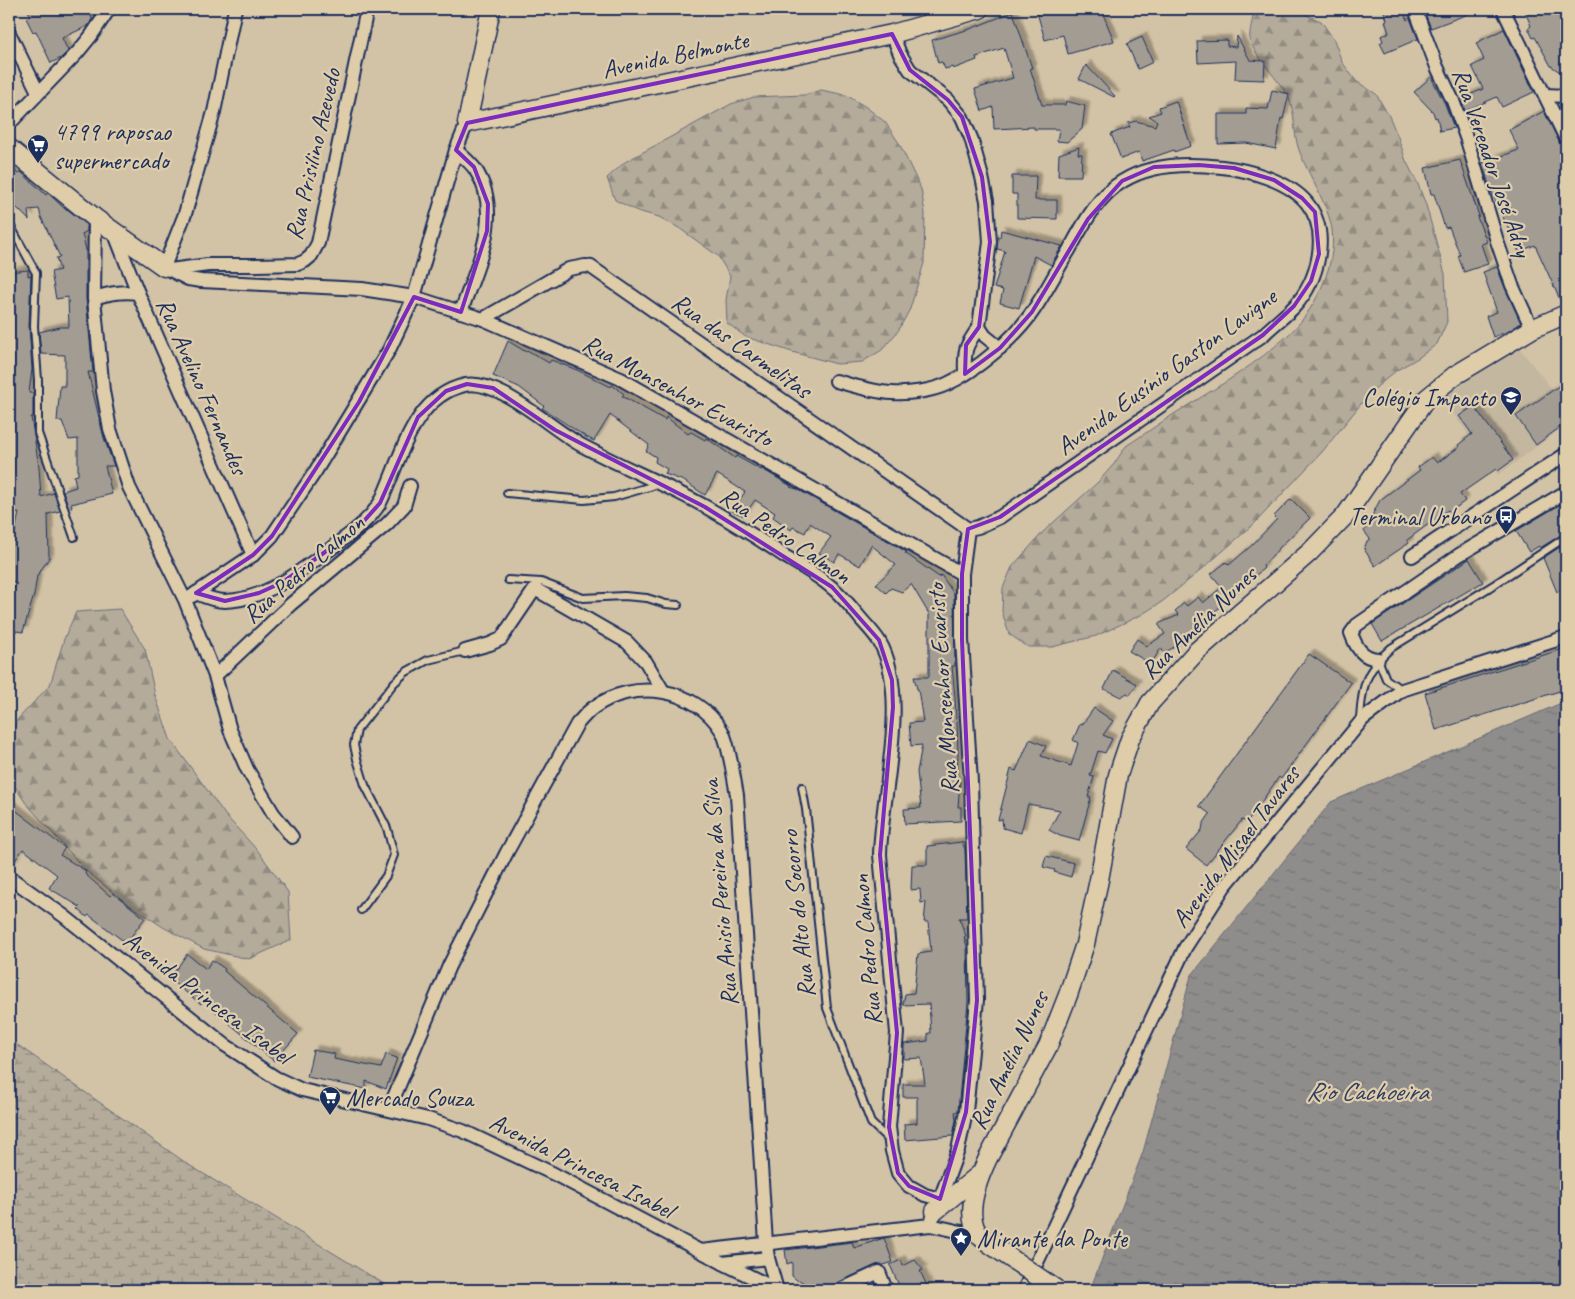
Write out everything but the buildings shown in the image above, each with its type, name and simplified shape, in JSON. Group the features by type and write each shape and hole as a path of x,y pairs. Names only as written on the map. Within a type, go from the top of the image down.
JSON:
{"main road":[{"path":"467,123 491,9"},
{"name":"Avenida Belmonte","path":"467,123 892,34 980,9"},
{"path":"9,148 115,234 167,268"},
{"name":"Rua Amélia Nunes","path":"986,1241 972,1216 972,1201 980,1174 1048,1046 1068,995 1085,944 1118,775 1130,739 1150,703 1197,651 1310,552 1344,516 1426,399 1454,376 1532,329 1566,314"},
{"path":"935,1212 980,1174"},
{"path":"986,1241 1058,1290"}],"street":[{"path":"9,124 91,36 109,9"},
{"path":"167,268 185,214 211,121 235,9"},
{"name":"Rua Prisilino Azevedo","path":"167,268 208,265 298,264 311,256 318,243 367,9"},
{"name":"Rua Vereador José Adry","path":"1414,9 1437,67 1454,101 1512,285 1532,329"},
{"path":"1503,9 1566,139"},
{"path":"9,33 38,92"},
{"path":"892,34 900,54 910,70 948,100 962,116 976,157 987,201 990,242 979,327 966,345 964,353 965,374"},
{"path":"1546,95 1566,96"},
{"path":"190,596 253,555 272,536 390,350 414,297 456,150 467,123"},
{"path":"456,150 474,167 482,181 488,204 488,231 461,312"},
{"name":"Avenida Eusínio Gaston Lavigne","path":"836,381 866,389 893,393 923,391 947,384 965,374 1000,348 1032,312 1102,198 1122,181 1154,167 1199,164 1234,168 1274,180 1302,198 1315,212 1320,230 1320,254 1311,281 1294,306 1262,335 1000,517 978,527 968,529"},
{"path":"95,218 94,298 103,391 110,429 129,487 190,596 230,730 247,769 273,813 292,837"},
{"name":"Rua Avelino Fernandes","path":"115,234 138,293 253,555"},
{"name":"Rua das Carmelitas","path":"483,319 569,269 585,266 591,267 968,529"},
{"name":"Rua Monsenhor Evaristo","path":"167,268 188,279 201,281 362,289 414,297 483,319 620,379 962,574 962,640 971,782 977,1000 966,1112 958,1150 935,1212"},
{"path":"94,298 123,291 138,293"},
{"path":"979,327 985,336 1000,348"},
{"name":"Rua Pedro Calmon","path":"190,596 224,601 259,593 283,582 356,530 375,511 380,503 418,417 432,401 446,391 467,384 493,388 520,403 555,430 580,445 706,507 751,533 832,587 879,640 887,657 892,680 892,737 880,838 897,1033 889,1128 898,1174 909,1186 925,1195 935,1212"},
{"path":"1412,556 1566,454"},
{"name":"Rua Pedro Calmon","path":"215,676 291,604 387,524 404,506 410,486"},
{"path":"1378,659 1371,659 1362,654 1355,645 1351,633 1357,625 1459,555 1566,492"},
{"path":"962,574 968,529"},
{"path":"465,651 501,639 535,589 627,642 646,662 663,691"},
{"name":"Avenida Misael Tavares","path":"1024,1290 1185,948 1224,887 1360,723 1402,690 1566,637"},
{"name":"Rua Anisio Pereira da Silva","path":"389,1109 449,966 507,852 577,724 593,708 613,697 636,691 663,691 687,698 706,711 723,733 736,788 766,1243 768,1258 778,1290"},
{"name":"Avenida Princesa Isabel","path":"9,877 64,916 225,1045 276,1078 302,1090 389,1109 428,1119 463,1131 554,1174 778,1290"},
{"path":"701,1251 766,1243 935,1212 986,1241"},
{"path":"723,1263 768,1258"},
{"path":"840,1290 879,1272 886,1290"}],"lane":[{"path":"10,224 36,273 34,326 38,380 38,433 74,537"},
{"path":"507,493 584,500 614,497 660,483"},
{"path":"1360,723 1361,698 1370,669 1378,659 1391,648 1495,584 1566,537"},
{"path":"508,580 542,582 583,598 624,596 647,598 666,604 678,605"},
{"path":"362,910 386,876 394,855 387,828 365,785 357,759 354,745 357,730 394,683 406,672 428,660 465,651"},
{"path":"1378,659 1386,679 1402,690"},
{"name":"Rua Alto do Socorro","path":"802,787 806,809 827,1008 871,1124 890,1140"}],"highlighted area":[{"path":"892,34 910,70 948,100 962,117 982,177 990,242 979,327 966,345 965,374 1000,348 1032,312 1088,219 1122,181 1154,167 1199,165 1234,168 1274,180 1302,198 1315,212 1319,254 1311,281 1294,306 1263,335 1000,517 968,529 962,574 962,640 977,1000 966,1112 940,1199 909,1186 898,1173 889,1127 897,1033 880,855 893,707 892,680 879,640 832,587 803,567 705,507 555,430 493,388 467,384 446,391 418,417 380,503 356,530 283,582 259,593 225,601 196,593 253,555 272,536 359,402 414,297 461,312 487,231 488,204 474,167 456,150 467,123"}],"shaded area":[{"name":"Colégio Impacto","path":"1518,346 1566,407 1566,425 1498,475 1442,398"}],"green space":[{"path":"1274,9 1299,12 1321,21 1334,40 1342,62 1356,81 1376,94 1389,116 1406,161 1426,205 1445,274 1447,322 1437,344 1397,370 1369,394 1322,452 1254,524 1163,601 1141,615 1096,636 1052,647 1028,647 1009,634 1002,612 1003,588 1012,567 1044,531 1098,482 1114,464 1126,446 1240,373 1286,337 1314,303 1327,274 1333,244 1332,230 1327,211 1299,150 1293,111 1289,99 1256,52 1250,39 1253,16"},
{"path":"821,90 846,95 866,107 885,122 899,143 921,189 925,213 924,263 910,309 898,331 882,350 862,362 837,364 746,337 727,323 726,300 730,276 718,256 679,228 659,217 637,211 615,200 607,178 625,162 731,104 754,97 804,95"},
{"path":"120,609 145,649 155,695 170,739 226,816 258,851 288,892 291,940 249,959 204,949 163,927 125,902 86,871 25,802 9,777 9,741 17,720 50,685 64,639 76,612"},
{"path":"9,1039 189,1165 394,1290 9,1290"}],"water":[{"name":"Rio Cachoeira","path":"1566,701 1566,1290 1090,1290 1143,1152 1191,976 1331,802"}],"place":[{"name":"4799 raposao supermercado","path":"38,164"},
{"name":"Colégio Impacto","path":"1511,416"},
{"name":"Terminal Urbano","path":"1506,535"},
{"name":"Mercado Souza","path":"330,1116"},
{"name":"Mirante da Ponte","path":"961,1257"}]}
